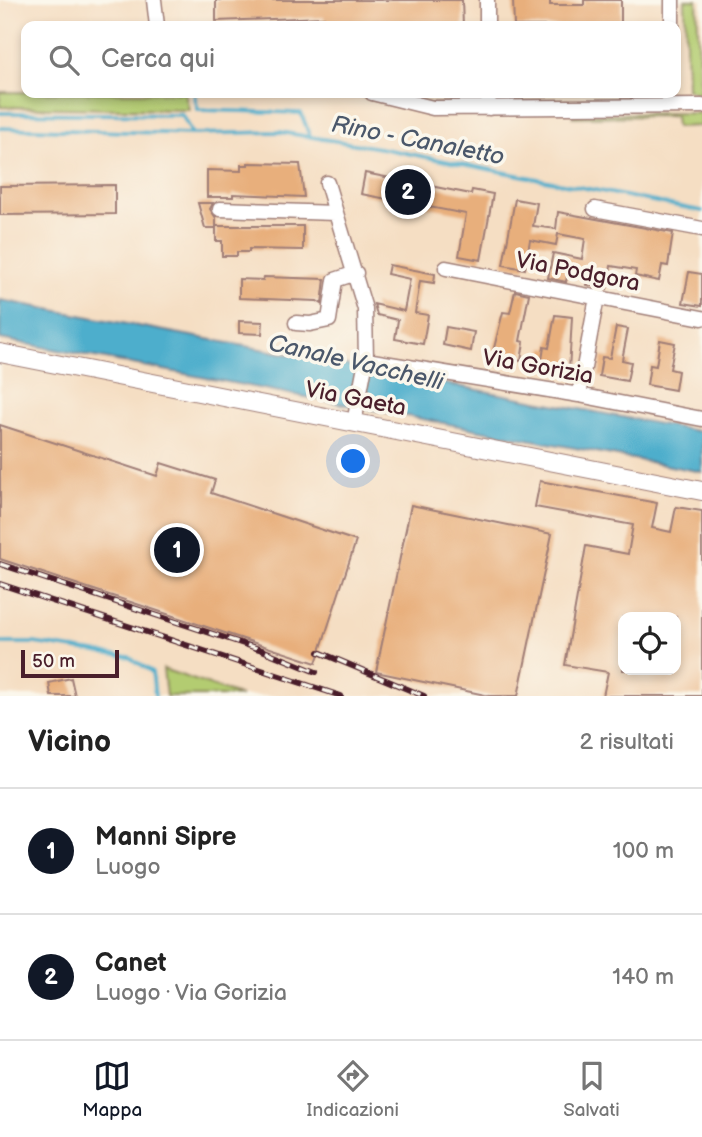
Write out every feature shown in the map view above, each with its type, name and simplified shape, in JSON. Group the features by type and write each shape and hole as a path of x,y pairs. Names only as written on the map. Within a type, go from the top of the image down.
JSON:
{"main road":[{"name":"Via Gaeta","path":"0,353 355,414 702,491"}],"street":[{"path":"154,0 157,21"},
{"path":"487,0 488,21"},
{"path":"672,0 672,21"},
{"path":"392,98 433,108 673,100 702,106"},
{"path":"488,98 489,108"},
{"path":"327,183 365,309 364,365 355,414"},
{"path":"220,209 335,213"},
{"path":"594,209 702,229"},
{"name":"Via Podgora","path":"446,268 702,318"},
{"path":"296,323 310,324 330,320 335,280 355,273"},
{"path":"579,395 597,298"},
{"name":"Via Gorizia","path":"364,365 579,395 702,419"}],"green space":[{"path":"685,0 697,0 700,94 687,89"},
{"path":"0,92 21,92 21,98 186,98 189,110 0,107"},
{"path":"701,113 701,126 676,127 675,116 573,117 573,114"},
{"path":"163,669 241,696 166,696"}],"water":[{"path":"0,300 702,432 702,472 0,339"}],"building":[{"path":"216,0 462,0 463,21 324,21 324,17 216,21"},
{"path":"513,0 550,0 550,5 584,5 584,0 621,0 621,21 514,21"},
{"path":"300,164 304,197 233,194 233,197 207,197 207,170 241,171 241,165"},
{"path":"365,173 471,194 472,190 493,194 481,260 459,256 466,214 361,194"},
{"path":"115,185 115,214 0,215 0,186"},
{"path":"515,199 537,203 533,226 556,229 558,212 673,233 668,266 662,265 659,281 635,276 636,270 611,266 607,289 587,285 589,271 569,266 566,282 548,278 553,253 582,259 585,239 558,234 556,245 530,240 525,269 503,265"},
{"path":"198,203 213,203 210,209 216,218 216,228 205,228"},
{"path":"216,226 303,226 303,250 249,249 249,252 237,252 237,256 222,256 222,241 216,241"},
{"path":"389,265 435,274 434,283 420,281 415,313 428,315 423,344 395,339 398,320 377,315 374,304 404,311 410,279 387,274"},
{"path":"689,272 702,274 702,306 683,303"},
{"path":"264,277 325,279 322,304 317,301 239,298 239,279 263,280"},
{"path":"515,291 529,294 520,341 524,342 521,361 492,356 503,312 510,313"},
{"path":"555,315 572,317 569,371 541,366 544,347 549,348"},
{"path":"239,321 263,322 262,334 239,333"},
{"path":"446,327 474,332 471,351 443,345"},
{"path":"616,327 628,329 622,360 631,362 627,381 599,376 602,357 610,358"},
{"path":"660,340 675,343 670,369 678,371 675,390 647,385 650,365 656,366"},
{"path":"0,425 157,476 161,463 215,480 211,493 356,541 316,663 0,559"},
{"path":"540,481 657,503 652,528 671,532 676,507 702,511 702,696 603,696 608,672 565,665 586,546 628,554 633,525 535,507"},
{"path":"411,505 552,534 518,696 490,696 376,672"},
{"path":"71,678 75,696 51,696 49,683"}],"waterway":[{"path":"195,98 198,110 301,113 310,136"},
{"path":"0,113 182,115 192,134"},
{"name":"Rino - Canaletto","path":"0,128 192,134 280,132 380,148 702,211"},
{"path":"0,643 34,643 129,657 152,672 155,696"}],"railway":[{"path":"0,564 262,650 316,672"},
{"path":"0,584 341,696"},
{"path":"319,652 424,696"}],"place":[{"name":"Canet","path":"408,192"},
{"name":"Manni Sipre","path":"177,550"}],"water label":[{"name":"Canale Vacchelli","path":"356,362"}]}
